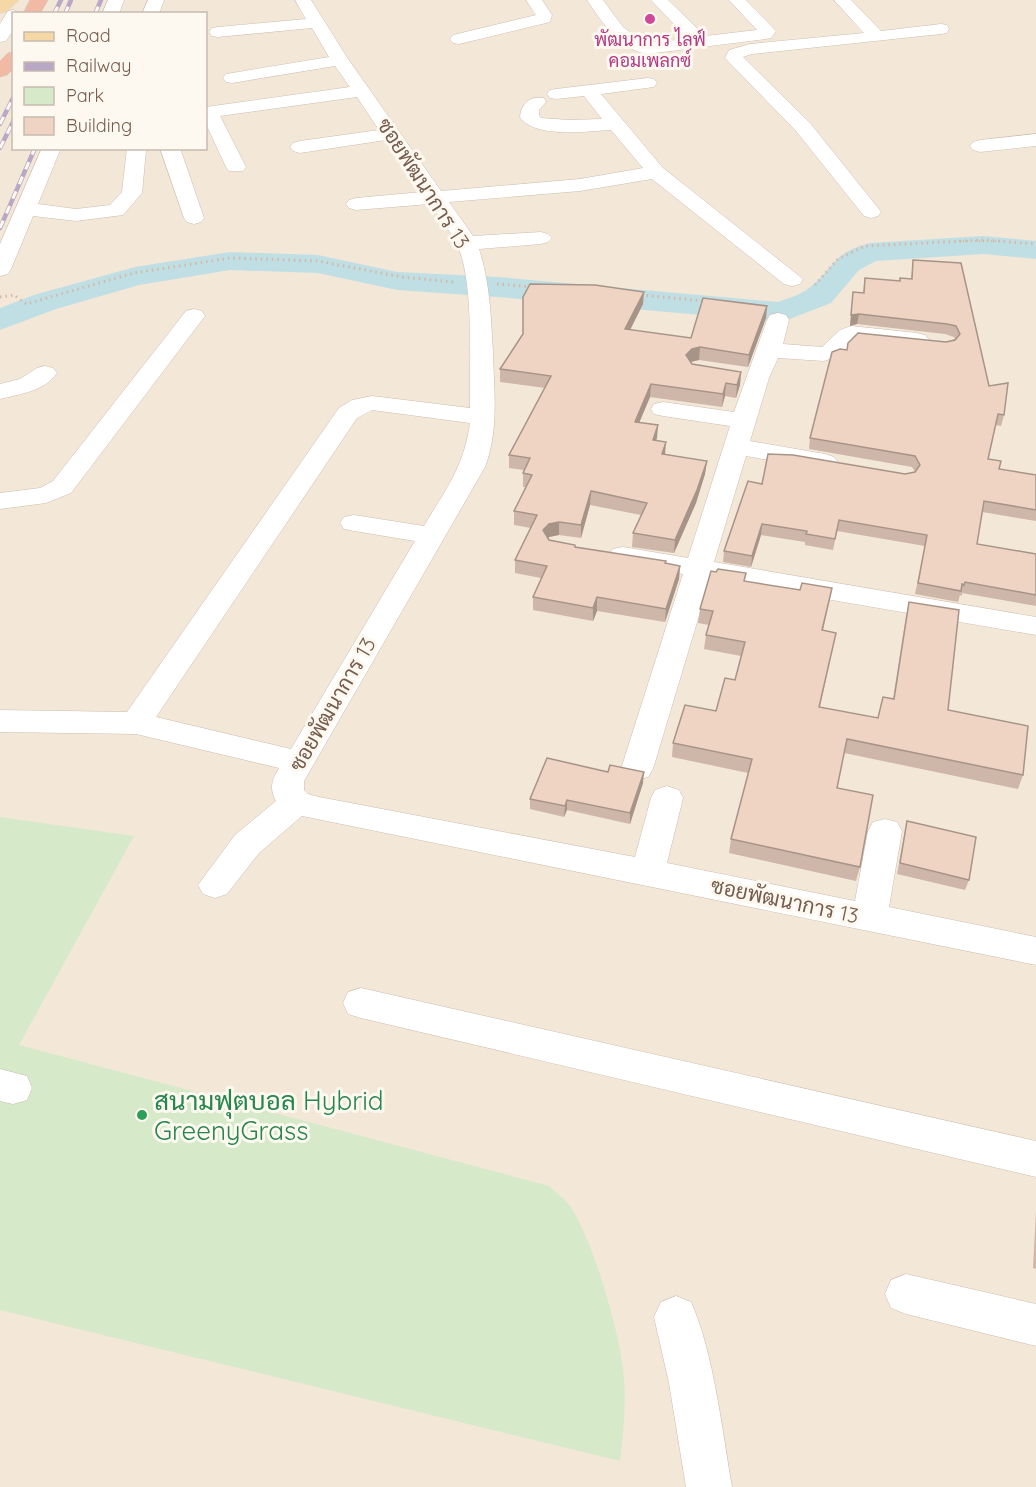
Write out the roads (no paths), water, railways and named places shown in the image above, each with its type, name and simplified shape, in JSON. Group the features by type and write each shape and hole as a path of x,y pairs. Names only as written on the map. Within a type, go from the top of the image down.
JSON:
{"highway":[{"path":"0,49 12,38"},
{"path":"0,71 12,59"}],"main road":[{"path":"0,8 10,0"}],"street":[{"name":"ซอยพัฒนาการ 13","path":"303,0 340,60 467,243 478,284 483,417 479,449 472,467 430,535 299,762 288,782 288,793 296,802 320,809 648,872 1036,951"},
{"path":"459,39 544,18 534,0"},
{"path":"595,0 635,46 647,49 763,35 768,31 737,0"},
{"path":"659,0 710,42"},
{"path":"679,0 710,42"},
{"path":"842,0 877,37"},
{"path":"0,37 12,17"},
{"path":"218,32 317,23"},
{"path":"871,212 803,127 734,58 740,51 750,49 941,29"},
{"path":"232,78 340,60"},
{"path":"556,93 589,91 648,82"},
{"path":"236,167 207,112 362,91"},
{"path":"589,91 656,171 792,279"},
{"path":"537,102 530,109 529,117 537,123 550,126 615,124"},
{"path":"300,147 391,134"},
{"path":"980,146 1032,143"},
{"path":"0,269 51,150"},
{"path":"26,209 76,215 116,212 132,193 136,150"},
{"path":"171,150 194,218"},
{"path":"435,198 541,170"},
{"path":"356,204 580,185 656,171"},
{"path":"435,198 481,207 530,210"},
{"path":"467,243 541,238"},
{"path":"0,501 46,495 62,487 194,316"},
{"path":"637,769 738,447 745,421 746,377 769,351 778,320"},
{"path":"769,351 826,353 836,349 848,334 857,333 944,343"},
{"path":"0,392 29,384 45,373"},
{"path":"136,723 348,413 361,405 372,403 483,417"},
{"path":"663,409 745,421"},
{"path":"738,447 844,465"},
{"path":"354,523 430,535"},
{"path":"594,550 1036,626"},
{"path":"0,721 136,723 299,762"},
{"path":"648,872 667,798"},
{"path":"215,885 247,844 296,802"},
{"path":"870,917 885,831"},
{"path":"361,1003 1036,1159"},
{"path":"906,1294 1036,1325"},
{"path":"676,1317 691,1383 709,1487"}],"waterway":[{"path":"0,320 45,302 135,276 230,261 318,264 397,281 498,287 782,312 820,296 848,263 870,252 983,245 1036,250"}],"railway":[{"path":"55,12 61,0"},
{"path":"66,12 71,0"},
{"path":"96,12 101,0"},
{"path":"0,124 12,100"},
{"path":"0,148 12,124"},
{"path":"0,228 34,150"}],"place":[{"name":"พัฒนาการ ไลฟ์ คอมเพลกซ์","path":"650,19"},
{"name":"สนามฟุตบอล Hybrid GreenyGrass","path":"142,1115"}]}
